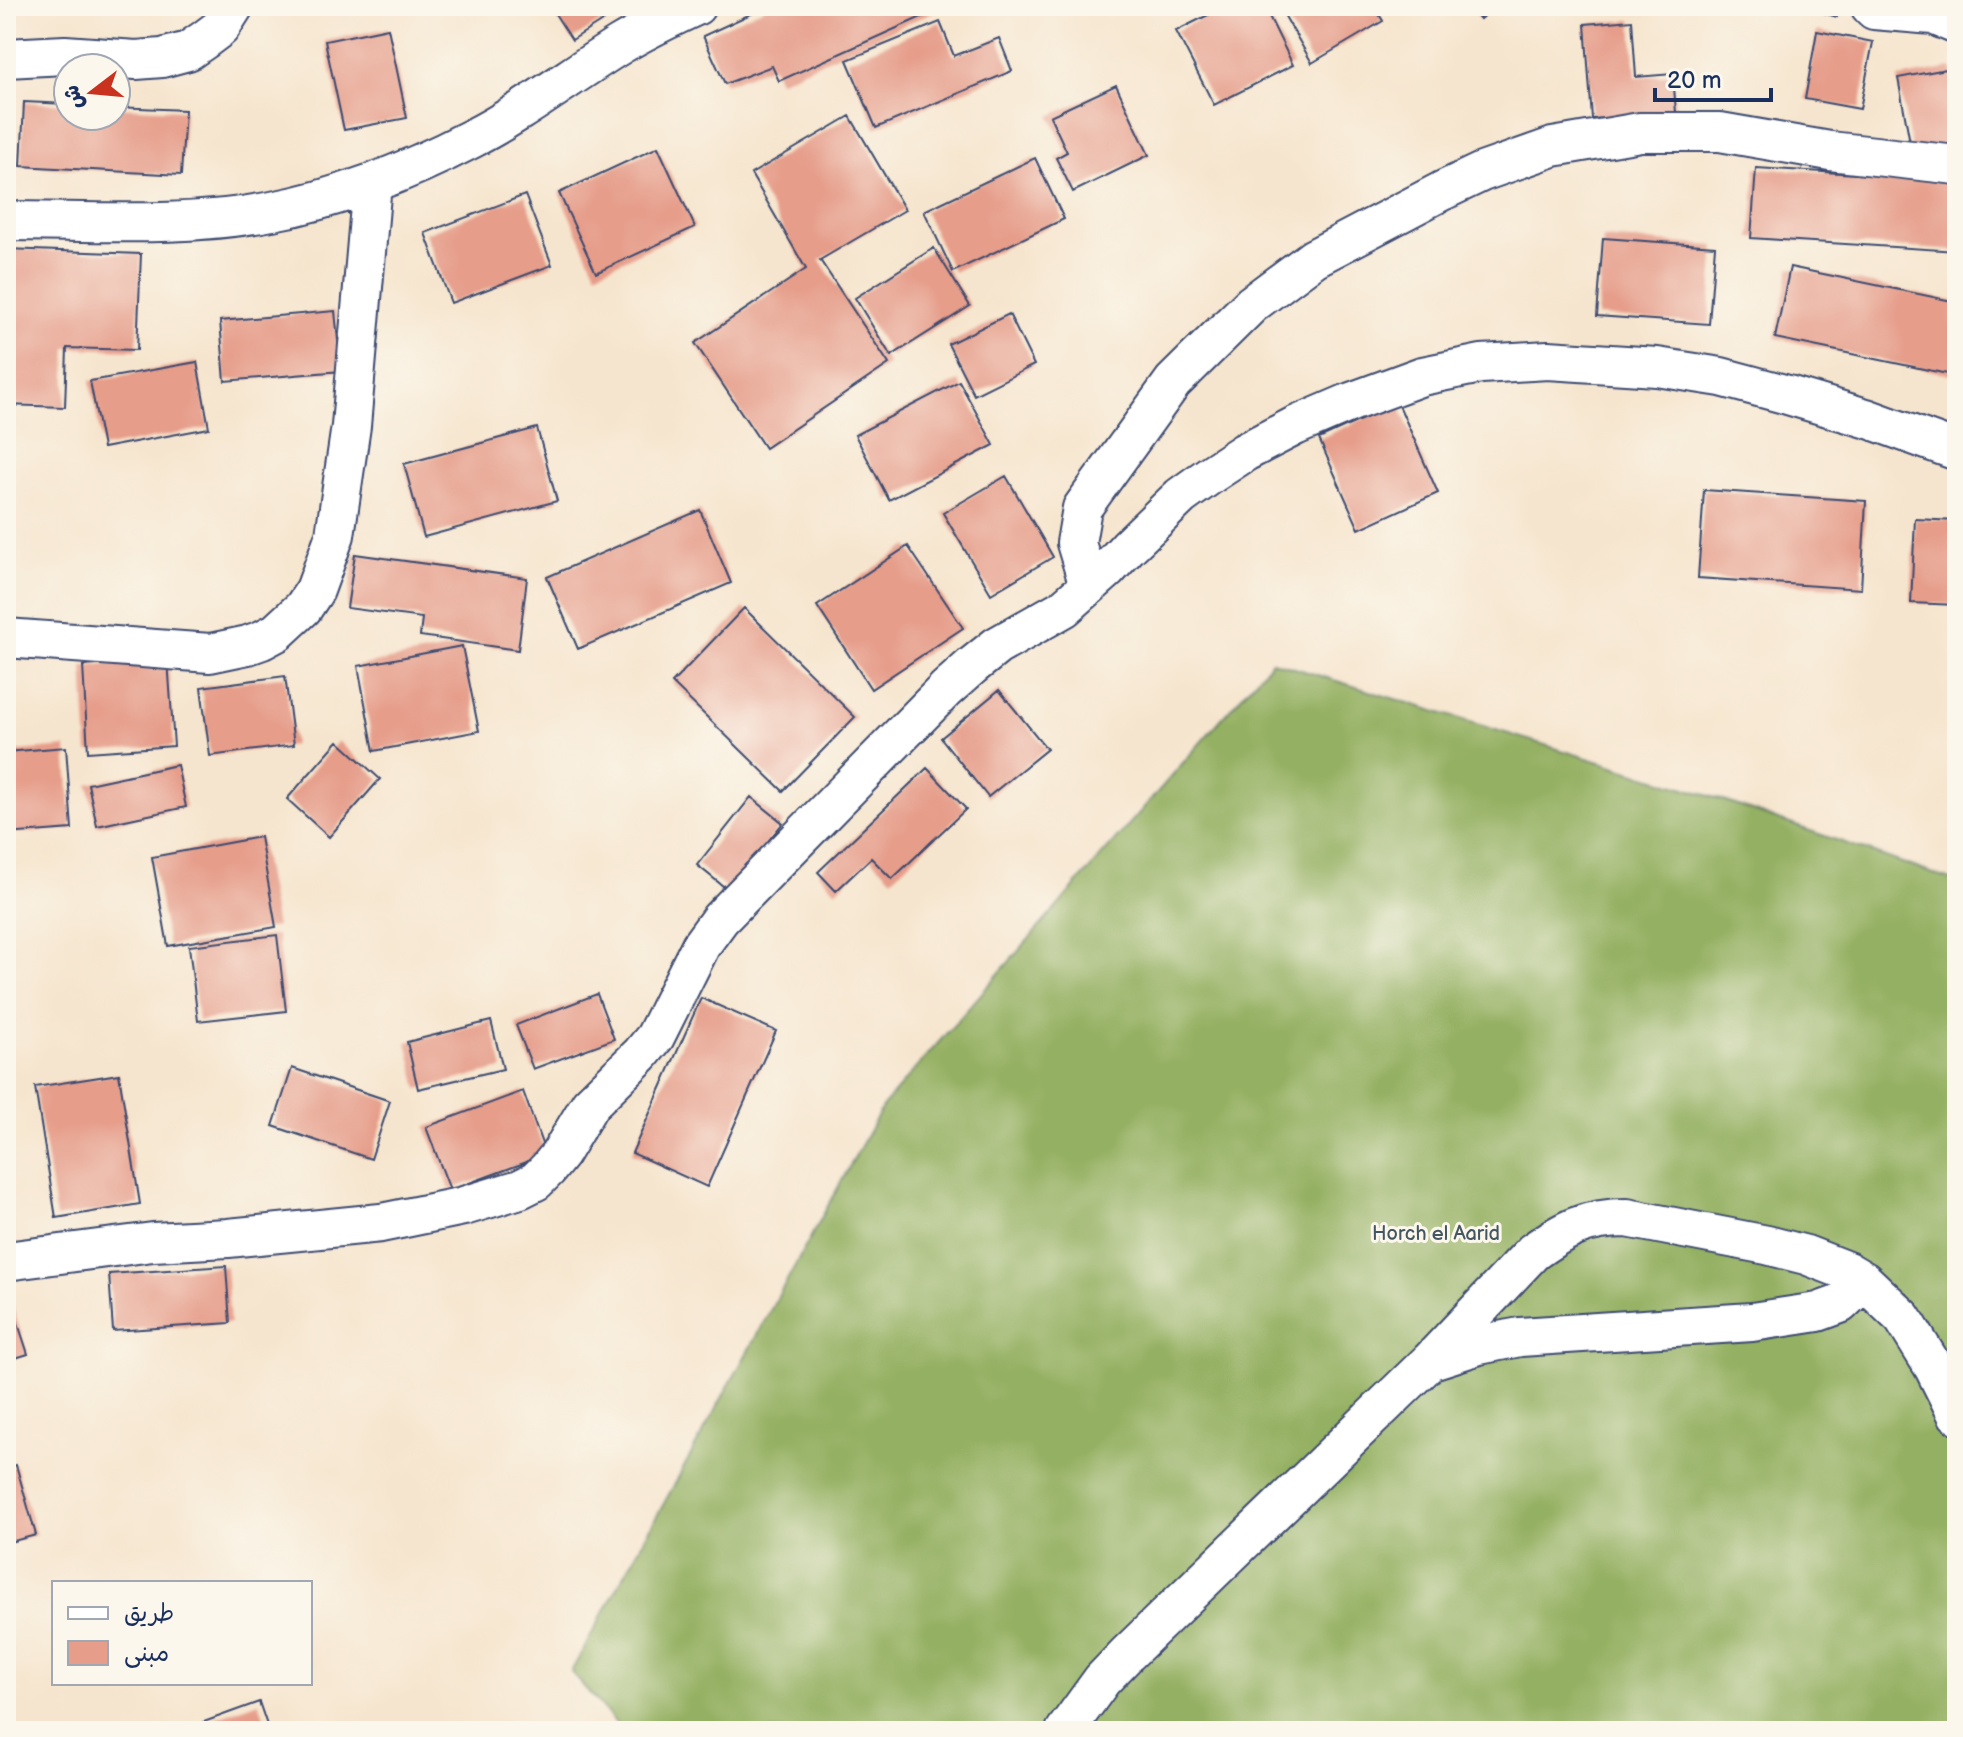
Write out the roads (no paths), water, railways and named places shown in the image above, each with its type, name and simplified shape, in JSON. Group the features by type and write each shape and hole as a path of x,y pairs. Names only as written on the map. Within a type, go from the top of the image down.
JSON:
{"street":[{"path":"6,58 76,55 136,60 162,58 188,51 204,40 220,28 234,6"},
{"path":"6,221 169,222 219,219 311,203 372,183 472,138 517,113 620,45 696,6"},
{"path":"1870,6 1874,10 1933,15 1957,25"},
{"path":"1089,586 1076,543 1082,508 1173,382 1252,304 1314,258 1442,191 1482,172 1553,147 1640,132 1720,132 1830,151 1957,165"},
{"path":"6,638 210,653 262,640 277,632 303,608 315,590 335,535 352,413 372,183"},
{"path":"6,1261 153,1242 381,1223 501,1196 536,1181 560,1154 590,1104 655,1037 701,945 720,919 946,689 997,646 1064,608 1181,496 1245,452 1351,402 1422,376 1481,364 1548,360 1657,367 1721,377 1869,419 1957,451"},
{"path":"1065,1731 1102,1680 1127,1654 1430,1361 1533,1252 1581,1224 1603,1218 1627,1218 1767,1245 1806,1255 1847,1271 1864,1281 1903,1318 1934,1368 1957,1414"},
{"path":"1430,1361 1479,1345 1520,1337 1752,1322 1818,1312 1840,1304 1864,1281"}],"park label":[{"name":"Horch el Aarid","path":"1436,1233"}]}
